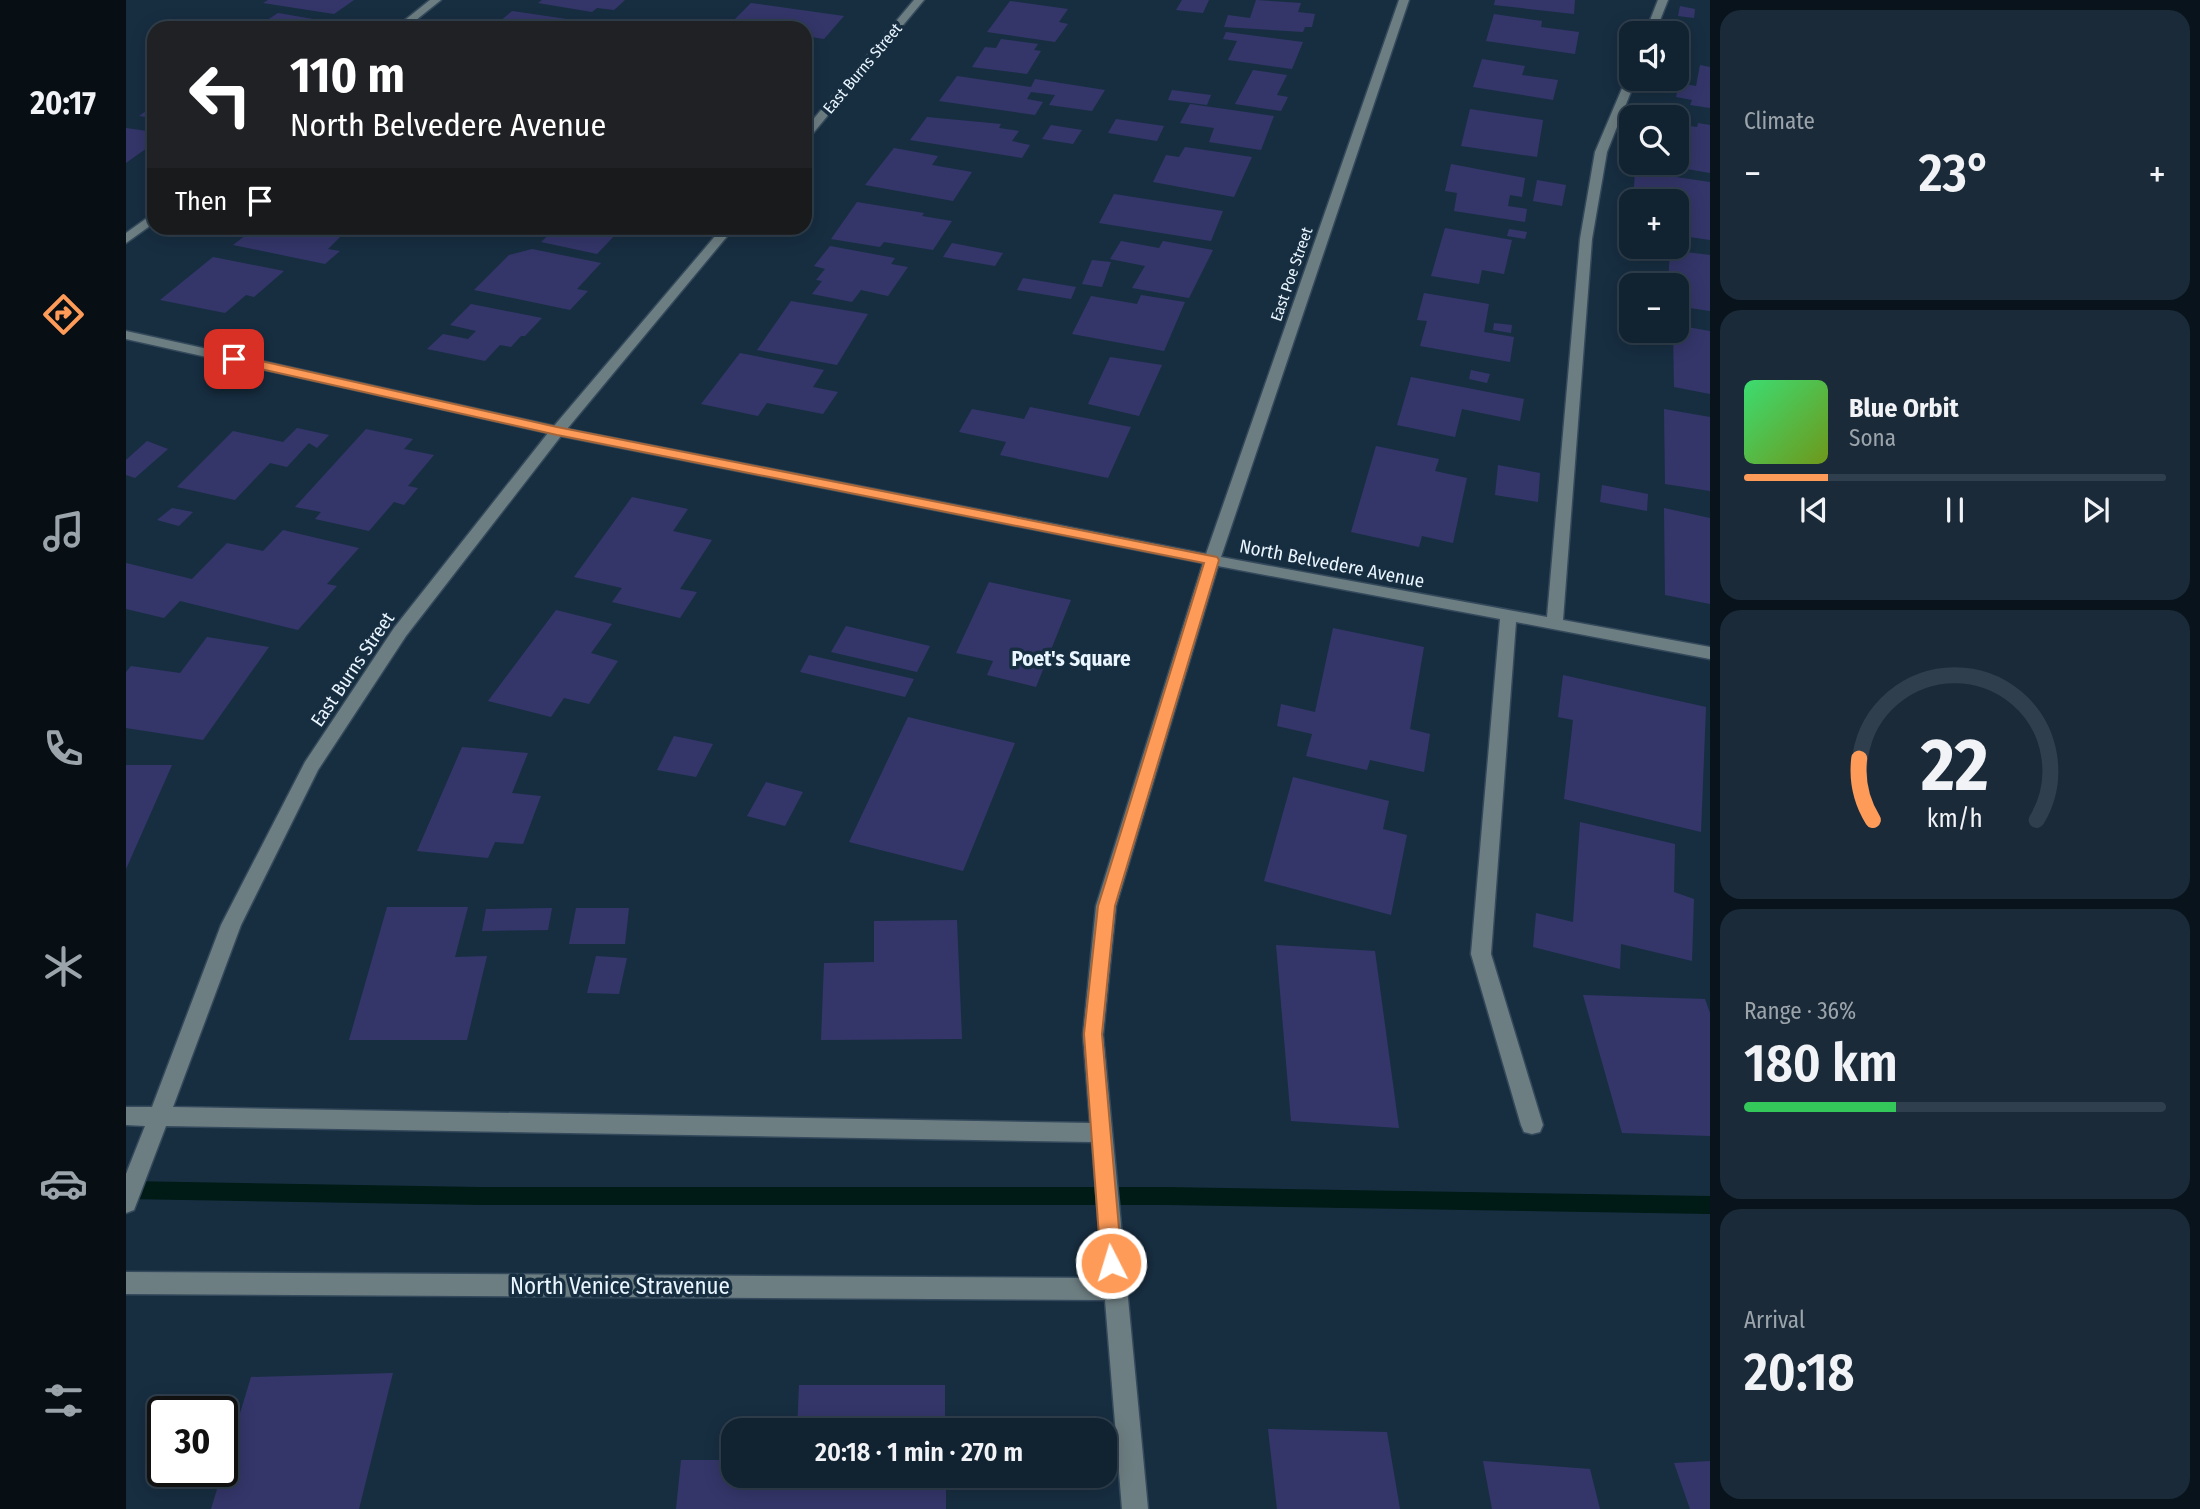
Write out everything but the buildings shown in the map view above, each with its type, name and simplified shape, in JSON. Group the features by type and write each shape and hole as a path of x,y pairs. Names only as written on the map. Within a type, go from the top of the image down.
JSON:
{"street":[{"path":"409,21 436,0"},
{"name":"East Burns Street","path":"812,128 919,0"},
{"name":"East Poe Street","path":"1135,1509 1093,1034 1106,906 1212,560 1404,0"},
{"path":"1655,21 1663,0"},
{"path":"1555,624 1586,239 1601,152 1626,91"},
{"path":"126,239 147,222"},
{"name":"East Burns Street","path":"126,1203 232,925 311,766 401,632 557,431 722,235"},
{"name":"North Belvedere Avenue","path":"126,335 557,431 1212,560 1710,653"},
{"path":"1508,615 1481,954 1532,1125"},
{"path":"126,1116 1101,1133"},
{"name":"North Venice Stravenue","path":"126,1283 1114,1289"}],"waterway":[{"path":"126,1190 481,1196 1166,1196 1710,1205"}],"district":[{"name":"Poet's Square","path":"1071,659"}],"route":[{"path":"234,359 557,431 1212,560 1106,906 1093,1034 1111,1263"}]}
